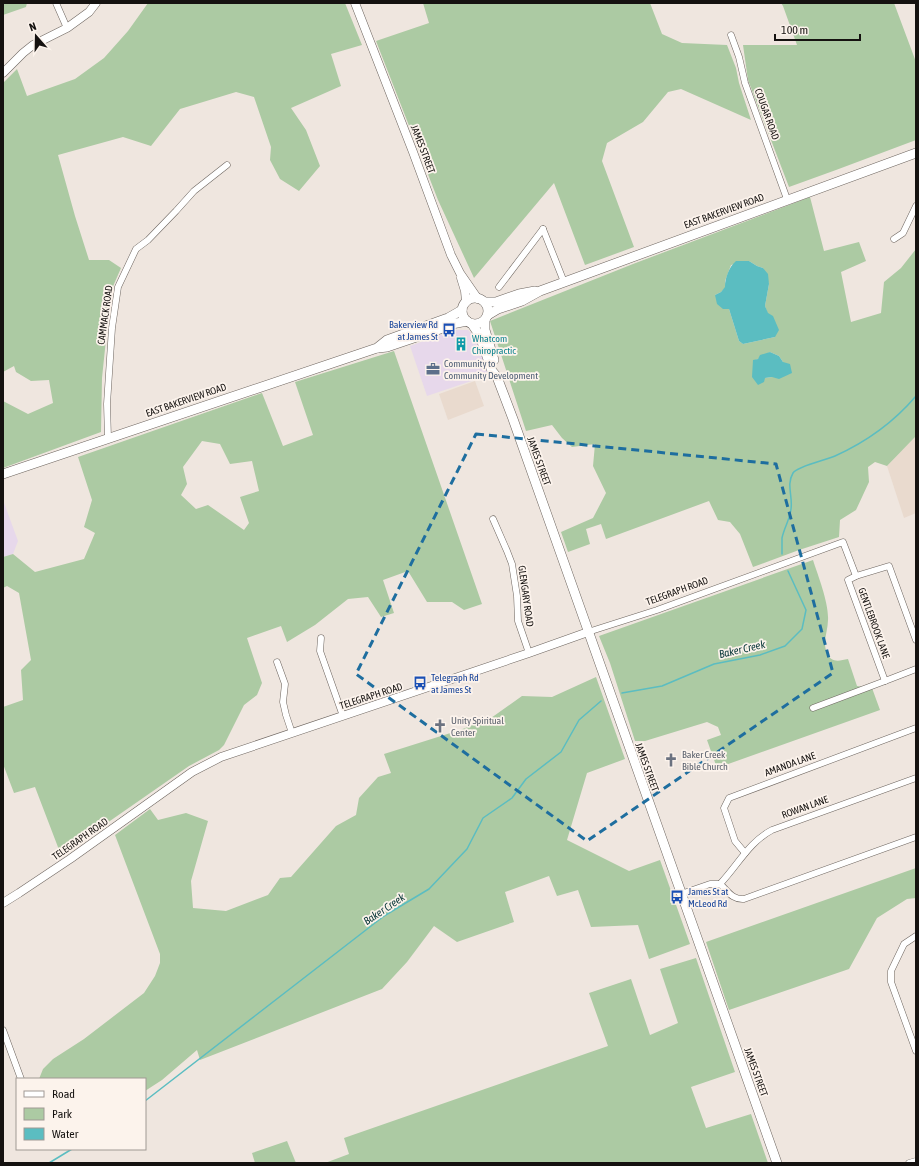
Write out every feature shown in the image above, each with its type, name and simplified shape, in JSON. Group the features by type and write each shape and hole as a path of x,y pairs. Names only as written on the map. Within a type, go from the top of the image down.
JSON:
{"main road":[{"name":"EAST BAKERVIEW ROAD","path":"481,300 496,302 564,282 916,153"},
{"name":"EAST BAKERVIEW ROAD","path":"487,317 498,309 522,301 540,290"},
{"path":"472,299 481,300 488,309 487,317 478,324 469,323 463,317 464,306 472,299"},
{"name":"EAST BAKERVIEW ROAD","path":"377,348 387,340 448,318 464,306"},
{"name":"JAMES STREET","path":"487,317 485,330 497,369 497,378"},
{"name":"EAST BAKERVIEW ROAD","path":"3,474 377,348 387,347 452,324 469,323"},
{"name":"JAMES STREET","path":"469,323 480,336 492,371 497,378 513,419 777,1163"}],"street":[{"path":"56,3 67,28"},
{"path":"3,73 33,45 67,28 89,12 96,3"},
{"name":"JAMES STREET","path":"355,3 451,255 460,273 481,300"},
{"name":"COUGAR ROAD","path":"731,35 739,57 745,83 787,199"},
{"name":"CAMMACK ROAD","path":"108,438 108,381 112,328 118,287 136,249 148,240 194,190 226,166"},
{"path":"894,239 903,234 916,206"},
{"path":"499,287 544,229 564,282"},
{"path":"460,273 465,291 464,306"},
{"name":"GLENGARY ROAD","path":"493,519 512,564 516,589 518,621 529,654"},
{"name":"TELEGRAPH ROAD","path":"3,902 19,894 57,868 192,772 225,755 657,610 843,542"},
{"name":"GENTLEBROOK LANE","path":"843,542 856,576"},
{"name":"GENTLEBROOK LANE","path":"885,681 848,580 856,576 889,566 916,640"},
{"path":"321,638 320,651 343,716"},
{"path":"277,662 286,684 283,702 292,733"},
{"path":"813,708 916,669"},
{"name":"AMANDA LANE","path":"745,853 735,841 724,808 729,798 916,728"},
{"name":"ROWAN LANE","path":"720,884 745,853 764,834 916,778"},
{"path":"681,894 710,884 720,884 733,897 744,899 916,837"},
{"path":"916,936 904,944 891,972 891,982 916,1051"},
{"path":"3,1030 20,1078"},
{"path":"909,1163 916,1161"}],"highlighted area":[{"path":"476,434 776,464 833,673 587,841 356,674"}],"shaded area":[{"path":"454,330 468,330 475,337 489,375 427,396 410,346"},
{"path":"475,381 484,406 448,420 439,394"},
{"path":"916,436 916,513 904,518 887,466"},
{"path":"3,500 18,541 13,554 3,557"}],"green space":[{"path":"3,3 27,3 26,7 3,15"},
{"path":"148,3 345,3 362,45 331,54 341,86 291,108 306,130 320,166 299,191 280,179 270,160 271,147 254,97 236,92 180,109 151,146 123,137 58,155 89,260 109,260 121,268 111,291 102,378 101,432 3,468 3,401 28,414 53,403 49,380 31,381 16,372 14,366 3,372 3,83 17,69 27,96 75,79 104,58 128,31"},
{"path":"423,3 650,3 662,34 682,43 727,45 736,68 739,83 751,120 681,89 668,92 643,122 607,143 602,161 634,247 585,265 554,183 474,278 438,200 376,41 429,23"},
{"path":"781,3 894,3 916,62 916,140 789,187 748,80 743,45 797,45"},
{"path":"810,197 824,251 859,242 866,261 841,272 851,322 881,313 884,282 901,268 916,249 916,436 887,466 875,462 868,467 869,482 856,510 840,520 839,537 753,567 740,534 730,522 718,520 709,501 606,539 601,524 586,529 590,544 568,552 561,532 593,518 606,493 593,466 595,444 572,447 562,438 552,425 526,431 490,321 633,264","holes":["749,261 763,268 769,284 765,306 775,337 743,344 739,341 729,309 715,295 726,287 725,281 731,265","770,352 779,356 783,362 772,377 765,378 753,361"]},
{"path":"394,351 482,604 464,610 452,602 427,602 408,571 383,580 394,613 381,617 368,597 348,599 315,625 287,642 281,626 247,638 262,683 257,695 244,705 224,745 219,750 189,766 61,855 35,787 14,793 3,764 3,707 23,700 21,670 31,660 19,593 7,586 3,588 3,557 13,554 35,572 84,559 95,533 84,527 92,500 78,457 262,393 283,446 313,435 295,382","holes":["202,441 220,444 230,464 252,461 259,491 240,497 249,523 244,530 208,505 196,509 181,495 187,484 183,467"]},
{"path":"813,560 827,606 828,624 825,645 827,653 833,660 838,661 848,659 857,686 872,688 880,710 717,768 707,740 721,735 718,727 707,722 645,741 635,741 610,663 599,636"},
{"path":"596,677 625,759 587,773 567,840 629,871 660,860 690,944 649,959 638,925 591,927 578,890 557,896 549,876 505,892 514,922 457,942 434,926 407,962 382,989 200,1060 197,1050 162,1080 146,1090 146,1078 39,1078 43,1069 53,1059 84,1039 144,993 155,976 160,963 160,954 115,835 150,809 158,820 186,813 208,821 191,881 193,908 226,911 268,895 280,878 291,877 336,826 356,815 359,798 378,777 391,773 384,754 460,730 491,718 522,696 552,697"},
{"path":"916,868 916,898 907,899 877,918 849,969 729,1010 706,942"},
{"path":"696,958 735,1072 691,1087 706,1128 751,1114 768,1163 325,1163 349,1154 344,1138 608,1046 589,993 631,979 650,1035 678,1023 660,969"},
{"path":"287,1141 296,1163 255,1163 252,1153"}],"water":[{"path":"736,261 749,261 763,268 768,274 769,284 765,306 768,313 773,316 779,330 775,337 743,344 739,341 729,309 723,309 717,304 715,295 721,292 725,287 728,273 731,266"},
{"path":"770,352 779,356 783,362 790,364 792,373 779,379 772,377 765,378 764,382 758,385 752,377 753,360 758,359 760,355"}],"waterway":[{"name":"Baker Creek","path":"782,554 782,538 791,509 790,482 793,473 800,468 835,456 868,438 889,423 916,396"},
{"name":"Baker Creek","path":"622,693 662,686 714,664 760,655 785,646 802,629 806,610 788,571"},
{"name":"Baker Creek","path":"146,1100 384,916 429,889 467,849 483,818 512,798 526,779 561,752 579,720 601,701"},
{"name":"Baker Creek","path":"49,1163 70,1150"}],"place":[{"name":"Bakerview Rd at James St","path":"449,330"},
{"name":"Whatcom Chiropractic","path":"461,344"},
{"name":"Community to Community Development","path":"433,369"},
{"name":"Telegraph Rd at James St","path":"420,683"},
{"name":"Unity Spiritual Center","path":"440,726"},
{"name":"Baker Creek Bible Church","path":"671,760"},
{"name":"James St at McLeod Rd","path":"677,897"}]}
